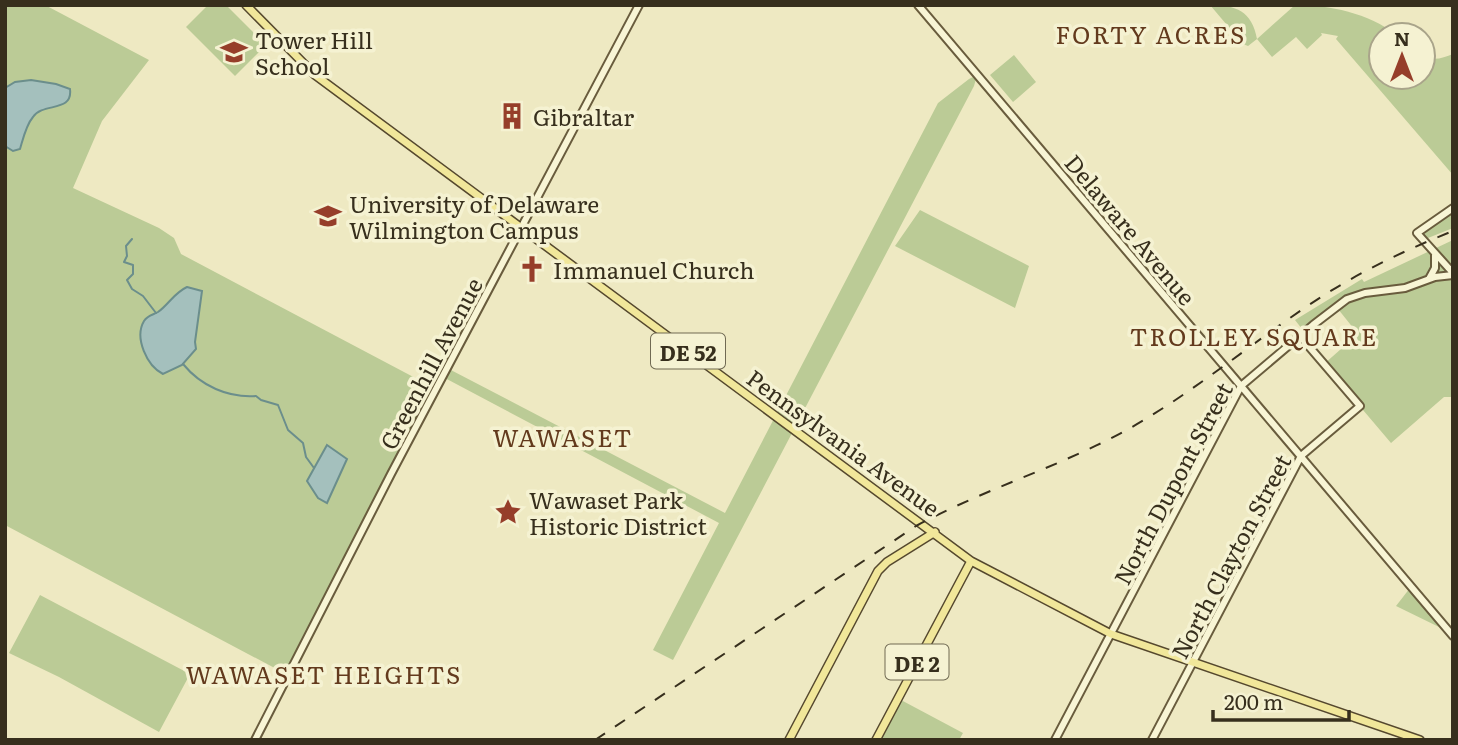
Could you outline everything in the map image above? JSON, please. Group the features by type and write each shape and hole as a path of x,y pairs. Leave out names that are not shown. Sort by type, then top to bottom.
{"main road":[{"name":"Pennsylvania Avenue","path":"246,5 316,75 971,561 1111,634 1420,740"},
{"path":"789,740 878,571 890,559 935,532"},
{"name":"DE 2","path":"876,740 971,561"}],"street":[{"name":"Greenhill Avenue","path":"255,740 379,498 639,5"},
{"name":"Delaware Avenue","path":"918,5 1453,636"},
{"path":"1453,208 1417,233 1453,274"},
{"path":"1429,279 1434,272 1436,255"},
{"name":"North Dupont Street","path":"1055,740 1241,386 1347,299 1365,293 1405,288 1453,274"},
{"name":"North Clayton Street","path":"1152,740 1301,456 1360,406 1300,336"}],"green space":[{"path":"5,5 45,5 149,60 102,121 73,188 159,228 174,238 181,254 438,390 284,673 5,525"},
{"path":"208,5 226,5 266,45 235,76 186,27"},
{"path":"1210,5 1235,8 1247,16 1257,39 1248,46 1243,44"},
{"path":"1295,5 1335,9 1374,21 1367,21 1367,75 1336,39 1338,36 1321,33 1307,49 1296,37 1272,57 1257,39"},
{"path":"1453,54 1453,175 1381,91 1437,91 1437,59"},
{"path":"1014,55 1036,82 1013,102 990,75"},
{"path":"977,75 974,86 673,660 653,650 719,523 443,377 447,368 725,513 938,103"},
{"path":"1453,208 1453,228 1423,240 1417,233"},
{"path":"920,210 1029,266 1015,308 895,246"},
{"path":"1453,240 1453,397 1444,397 1391,443 1324,364 1358,334 1334,304 1302,329 1295,320 1362,279 1364,282"},
{"path":"1410,588 1439,627 1396,606"},
{"path":"40,595 190,674 159,732 9,653"},
{"path":"901,700 963,733 959,740 880,740"}],"water":[{"path":"31,80 70,89 70,96 62,104 38,112 28,124 20,149 13,151 5,146 5,88 15,82"},
{"path":"187,287 202,291 196,349 182,365 163,374 147,358 141,343 141,328 147,317 158,312"},
{"path":"327,445 347,459 327,503 318,498 307,481"}],"waterway":[{"path":"132,239 126,246 127,256 124,262 133,265 133,274 127,280 132,289 143,296 156,313"},
{"path":"183,364 198,379 225,393 256,396 278,405 288,430 303,443 306,457 314,468"}],"railway":[{"path":"595,740 916,526 1079,454 1132,427 1183,395 1329,292 1390,259 1453,231"}],"place":[{"name":"Tower Hill School","path":"234,52"},
{"name":"Gibraltar","path":"512,116"},
{"name":"University of Delaware Wilmington Campus","path":"328,216"},
{"name":"Immanuel Church","path":"532,269"},
{"name":"Wawaset Park Historic District","path":"508,512"}],"district":[{"name":"FORTY ACRES","path":"1151,33"},
{"name":"TROLLEY SQUARE","path":"1254,335"},
{"name":"WAWASET","path":"563,436"},
{"name":"WAWASET HEIGHTS","path":"324,673"}]}
